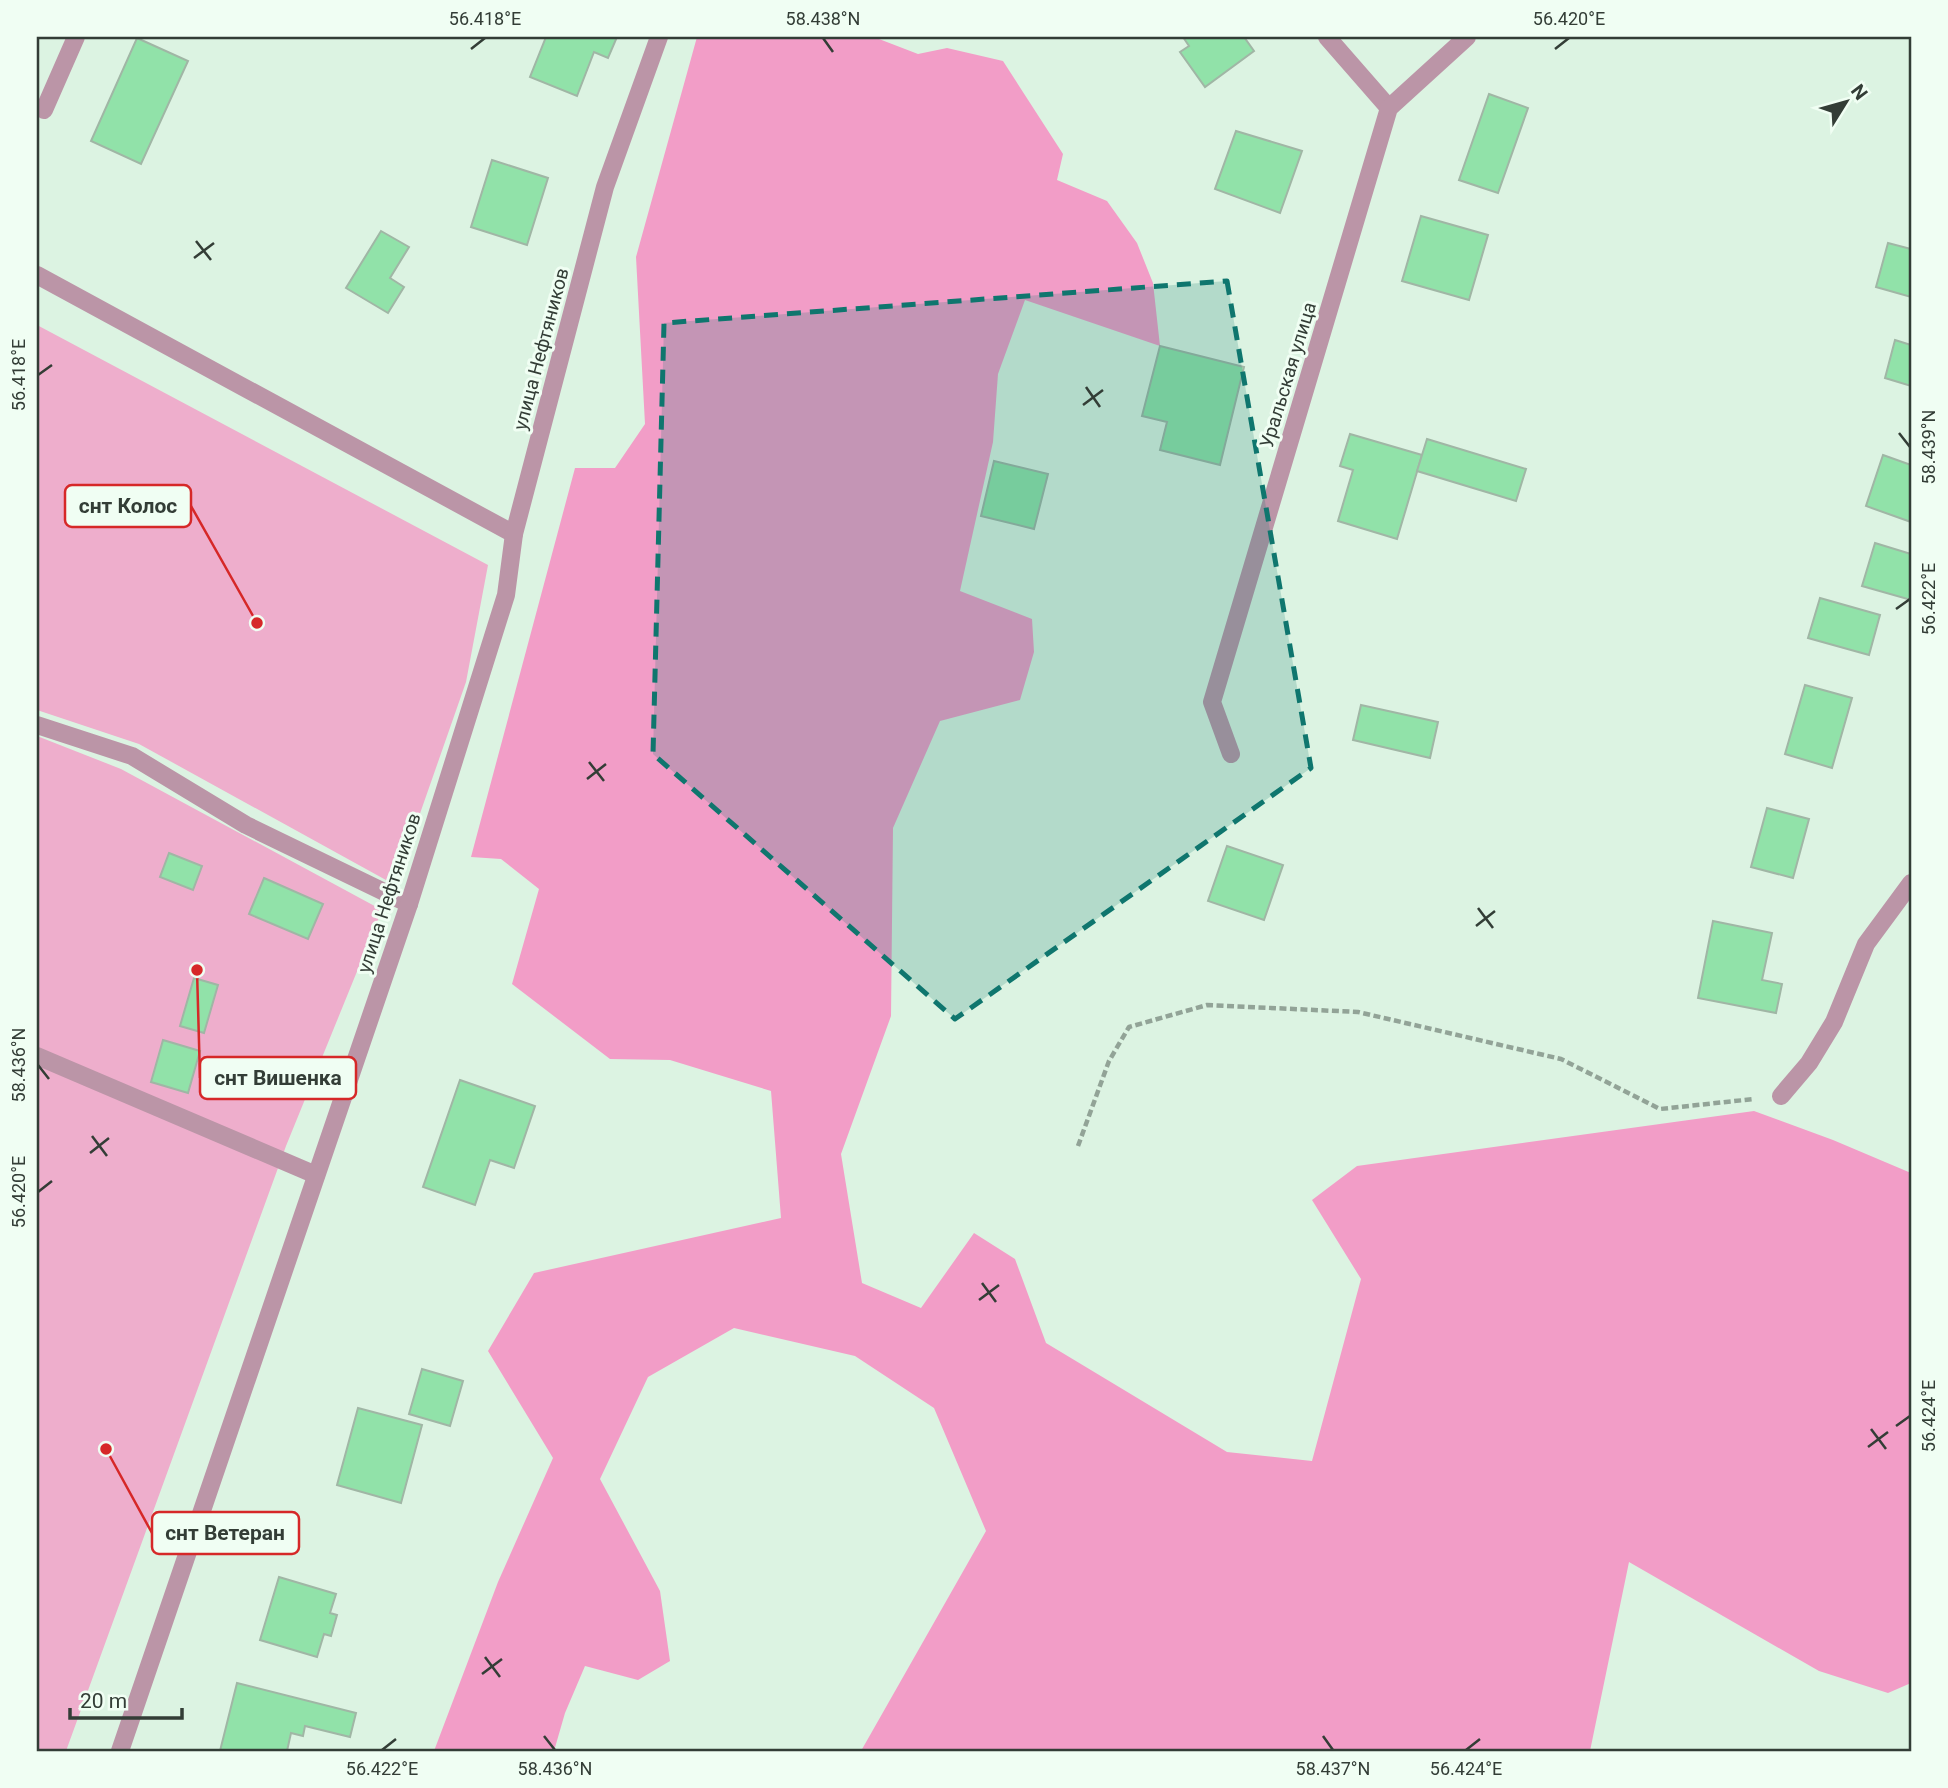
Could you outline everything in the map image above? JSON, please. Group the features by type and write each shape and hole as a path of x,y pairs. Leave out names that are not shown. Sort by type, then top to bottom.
{"street":[{"path":"44,110 76,37"},
{"name":"улица Нефтяников","path":"120,1751 409,904 506,595 514,534 605,187 659,37"},
{"path":"1327,37 1389,108 1467,37"},
{"name":"Уральская улица","path":"1231,754 1212,702 1389,108"},
{"path":"37,275 514,534"},
{"path":"37,725 132,756 246,825 409,904"},
{"path":"1781,1096 1809,1063 1833,1022 1866,944 1911,883"},
{"path":"37,1056 316,1175"}],"path":[{"path":"1078,1146 1109,1061 1129,1027 1207,1006 1358,1012 1548,1055 1660,1109 1781,1096"}],"highlighted area":[{"path":"1227,281 1311,768 955,1019 653,754 664,323"}],"shaded area":[{"path":"697,37 879,37 918,54 947,48 1003,61 1063,154 1057,180 1107,201 1137,243 1153,283 1160,346 1025,300 998,374 993,442 960,591 1032,619 1034,652 1020,700 940,721 893,828 891,1016 841,1154 862,1283 921,1308 974,1233 1015,1259 1046,1343 1227,1452 1312,1461 1361,1279 1312,1200 1357,1166 1754,1111 1833,1140 1911,1173 1911,1683 1888,1693 1819,1671 1629,1562 1590,1751 861,1751 986,1531 934,1408 855,1356 734,1328 648,1377 600,1479 660,1591 670,1661 638,1680 585,1666 565,1713 554,1751 434,1751 498,1582 553,1458 488,1351 534,1273 781,1218 771,1091 670,1060 610,1059 512,984 539,889 501,859 471,857 575,468 615,468 645,424 636,257"},
{"path":"37,325 488,565 466,682 395,885 139,744 37,710"},
{"path":"37,736 121,769 382,910 286,1146 66,1751 37,1751"}],"building":[{"path":"546,37 617,37 608,58 594,52 577,96 530,77"},
{"path":"1183,37 1244,37 1254,51 1205,87 1180,52 1189,46"},
{"path":"137,38 188,61 141,164 91,141"},
{"path":"1489,94 1528,108 1498,193 1459,180"},
{"path":"1236,131 1302,151 1280,213 1215,189"},
{"path":"492,160 548,178 527,245 471,227"},
{"path":"1421,216 1488,235 1469,300 1402,281"},
{"path":"381,231 409,247 390,278 404,287 388,313 346,288"},
{"path":"1888,243 1911,249 1911,297 1876,287"},
{"path":"1895,340 1911,345 1911,386 1885,378"},
{"path":"1160,346 1244,367 1220,465 1160,450 1167,422 1142,416"},
{"path":"1350,434 1422,455 1397,539 1338,521 1353,470 1340,466"},
{"path":"1427,439 1526,469 1516,501 1417,471"},
{"path":"1883,455 1911,465 1911,522 1866,506"},
{"path":"994,461 1048,474 1034,529 981,516"},
{"path":"1875,543 1911,554 1911,600 1862,586"},
{"path":"1820,598 1880,615 1869,655 1808,638"},
{"path":"1805,685 1852,698 1832,768 1785,754"},
{"path":"1361,705 1438,722 1430,758 1353,740"},
{"path":"1767,808 1809,819 1793,878 1751,867"},
{"path":"1227,846 1283,865 1264,920 1208,901"},
{"path":"169,853 202,866 193,890 160,877"},
{"path":"264,878 323,904 308,939 249,914"},
{"path":"1713,921 1772,933 1762,980 1782,984 1776,1013 1698,998"},
{"path":"194,978 218,985 204,1033 180,1026"},
{"path":"163,1040 200,1051 188,1093 151,1082"},
{"path":"460,1080 535,1106 514,1168 490,1160 475,1205 423,1187"},
{"path":"422,1369 463,1381 450,1426 409,1414"},
{"path":"358,1408 422,1425 401,1503 337,1485"},
{"path":"279,1577 336,1594 330,1613 337,1615 331,1636 324,1634 317,1657 260,1640"},
{"path":"237,1683 356,1713 350,1737 305,1726 303,1736 291,1733 287,1751 220,1751"}],"place":[{"name":"снт Колос","path":"257,623"},
{"name":"снт Вишенка","path":"197,970"},
{"name":"снт Ветеран","path":"106,1449"}]}
